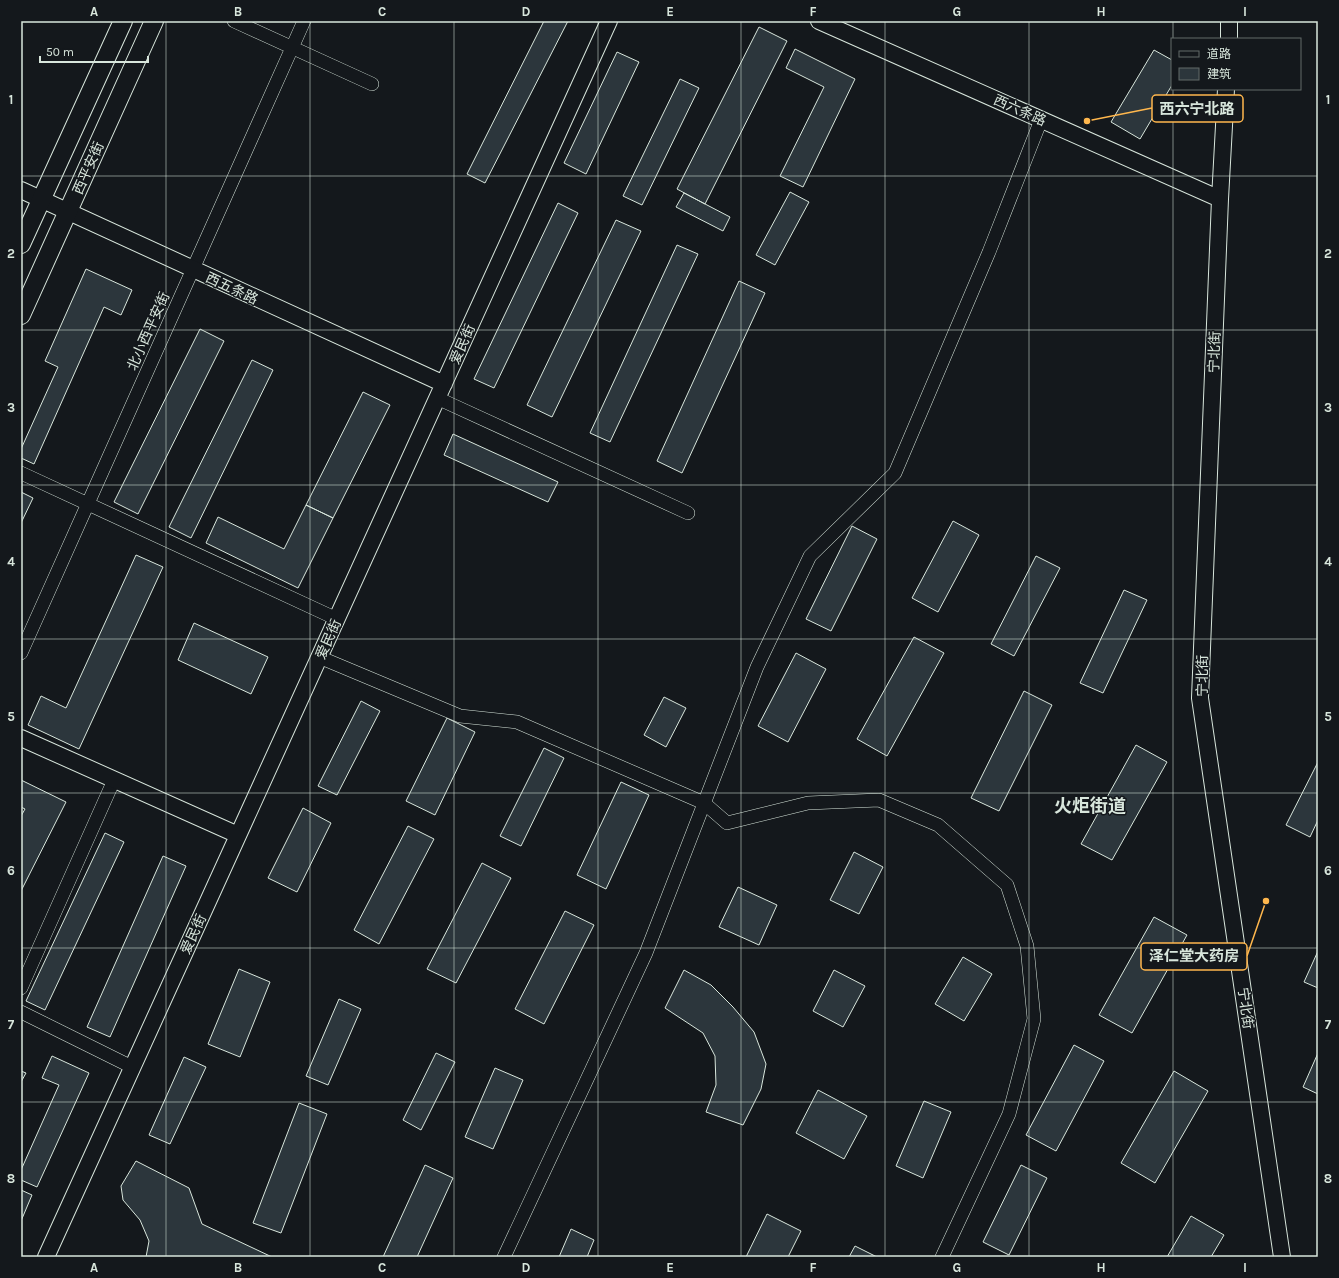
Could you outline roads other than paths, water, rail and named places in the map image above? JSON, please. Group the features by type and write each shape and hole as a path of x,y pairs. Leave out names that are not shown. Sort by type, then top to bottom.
{"main road":[{"name":"西平安街","path":"21,244 123,21"},
{"name":"西平安街","path":"21,315 154,21"}],"street":[{"path":"234,21 372,84"},
{"name":"北小西平安街","path":"21,653 304,21"},
{"name":"爱民街","path":"46,1257 609,21"},
{"name":"西六条路","path":"819,21 1220,199"},
{"path":"1228,38 1230,21"},
{"name":"宁北街","path":"1226,90 1220,199 1200,698 1282,1257"},
{"path":"504,1257 646,953 757,667 810,556 895,473 989,252 1041,120"},
{"name":"西五条路","path":"21,190 193,270 441,391"},
{"path":"441,391 688,513"},
{"path":"21,473 337,618"},
{"path":"319,657 460,716 517,722 704,803 727,823 808,803 879,800 938,825 1007,886 1027,946 1034,1019 1008,1114 942,1257"},
{"path":"21,738 238,835"},
{"path":"21,988 114,780"},
{"path":"21,1012 132,1067"}],"place":[{"name":"西六宁北路","path":"1087,121"},
{"name":"泽仁堂大药房","path":"1266,901"}],"district":[{"name":"火炬街道","path":"1090,806"}]}
